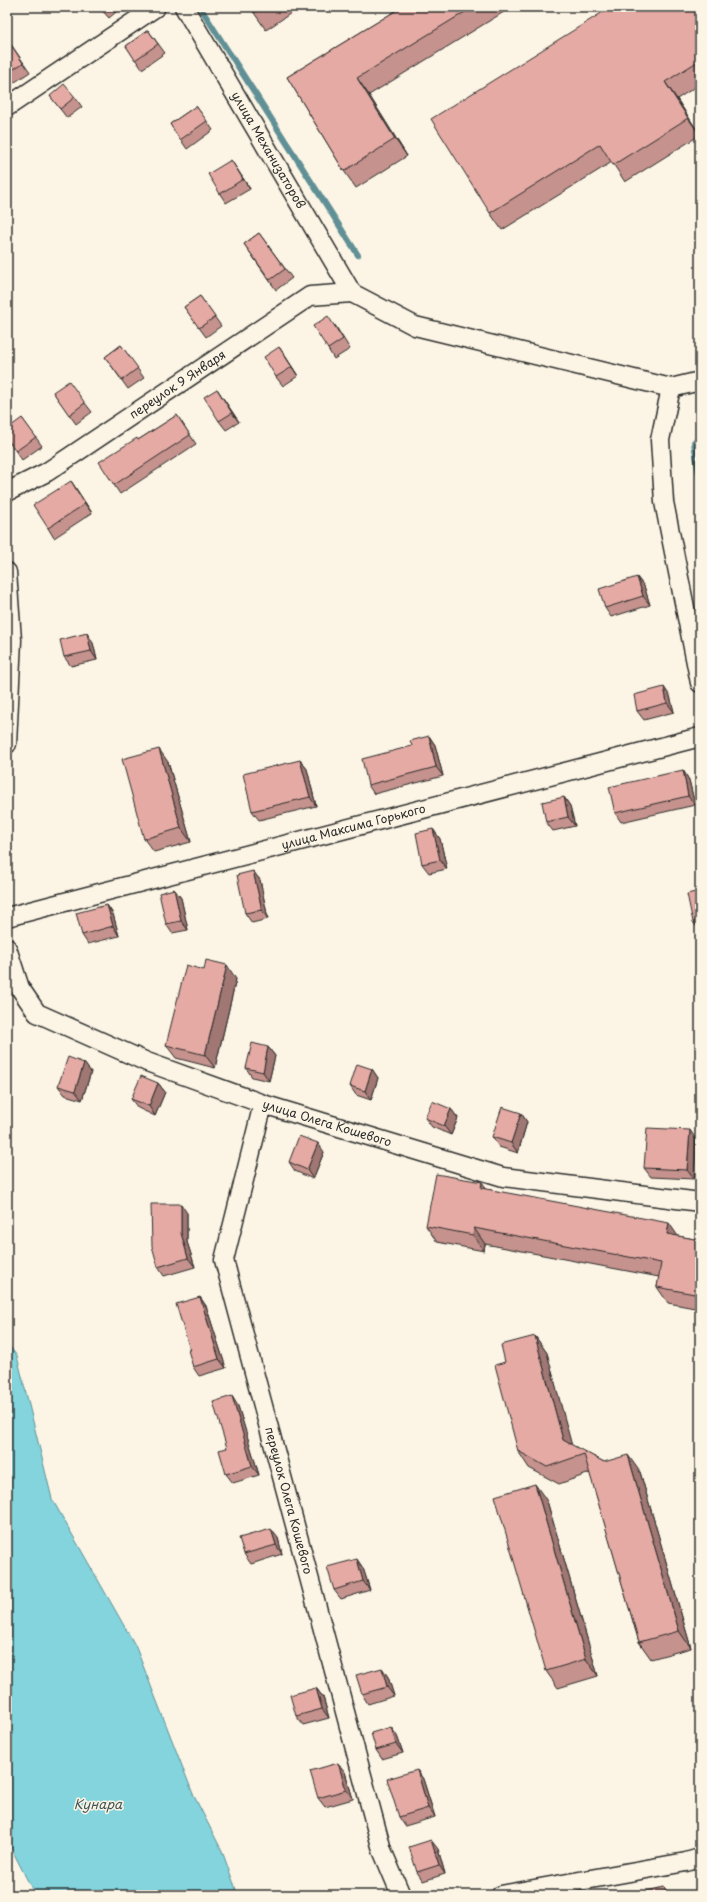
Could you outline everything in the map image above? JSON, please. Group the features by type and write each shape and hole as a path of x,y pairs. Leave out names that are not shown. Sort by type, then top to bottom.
{"street":[{"path":"7,107 156,7"},
{"name":"улица Механизаторов","path":"184,7 352,293"},
{"path":"352,293 415,326 671,388 700,381"},
{"name":"переулок 9 Января","path":"7,492 47,472 310,296 352,293"},
{"path":"671,388 660,440 664,502 700,683"},
{"path":"7,572 12,640 7,744"},
{"name":"улица Максима Горького","path":"7,917 700,737"},
{"name":"улица Олега Кошевого","path":"7,948 20,988 37,1013 147,1062 263,1104 503,1177 700,1202"},
{"name":"переулок Олега Кошевого","path":"263,1104 224,1260 382,1850 401,1895"},
{"path":"501,1895 700,1858"}],"water":[{"name":"Кунара","path":"7,1343 17,1356 52,1499 135,1645 193,1794 222,1851 238,1895 35,1895 7,1840"}],"building":[{"path":"250,7 263,7 254,13"},
{"path":"402,7 473,7 357,78 395,139 344,171 287,77"},
{"path":"611,7 700,7 700,60 665,82 688,118 613,165 600,144 490,213 431,119"},
{"path":"148,30 158,44 135,60 126,46"},
{"path":"7,40 23,63 7,73"},
{"path":"64,84 75,97 60,109 50,96"},
{"path":"196,106 207,121 180,140 170,124"},
{"path":"231,160 243,179 220,194 208,174"},
{"path":"259,233 285,269 270,280 244,244"},
{"path":"200,296 215,317 199,328 184,307"},
{"path":"328,316 343,339 328,349 313,326"},
{"path":"121,345 138,368 122,380 105,357"},
{"path":"279,347 292,367 276,377 264,357"},
{"path":"69,381 85,403 69,415 53,392"},
{"path":"217,389 232,413 219,421 204,397"},
{"path":"177,415 190,435 114,485 99,462 137,438 138,440"},
{"path":"22,418 36,437 16,451 7,439 7,429"},
{"path":"71,481 85,504 48,528 33,505"},
{"path":"637,577 643,596 605,608 599,589"},
{"path":"87,633 91,651 64,657 60,640"},
{"path":"664,687 667,703 637,711 634,695"},
{"path":"429,736 436,767 368,785 362,759 412,746 410,741"},
{"path":"159,749 181,828 144,839 122,759"},
{"path":"300,760 310,797 252,811 243,774"},
{"path":"683,770 688,796 615,813 609,787"},
{"path":"564,797 568,817 546,822 542,802"},
{"path":"433,829 440,860 422,864 416,833"},
{"path":"253,871 262,910 245,913 237,875"},
{"path":"174,889 181,921 166,924 159,893"},
{"path":"700,891 700,921 693,922 687,894"},
{"path":"107,905 113,926 82,935 76,913"},
{"path":"206,960 227,965 205,1055 166,1045 186,965 204,970"},
{"path":"252,1043 268,1047 263,1072 246,1068"},
{"path":"68,1057 84,1063 75,1091 58,1086"},
{"path":"357,1064 372,1069 365,1091 350,1086"},
{"path":"141,1076 158,1083 149,1106 131,1099"},
{"path":"432,1101 451,1109 444,1126 425,1118"},
{"path":"502,1107 521,1113 511,1143 492,1137"},
{"path":"647,1128 690,1130 687,1170 644,1168"},
{"path":"299,1136 318,1143 307,1170 289,1162"},
{"path":"436,1174 482,1182 481,1188 669,1223 667,1234 700,1240 700,1295 657,1287 661,1263 474,1228 473,1235 426,1226"},
{"path":"151,1204 181,1204 181,1233 188,1258 158,1267 152,1246"},
{"path":"200,1297 219,1359 193,1367 188,1350 190,1350 176,1304"},
{"path":"535,1336 563,1440 604,1462 628,1455 679,1631 639,1642 584,1454 547,1467 518,1451 495,1365 505,1362 501,1345"},
{"path":"232,1396 252,1466 226,1474 219,1450 227,1448 213,1402"},
{"path":"535,1484 586,1659 546,1671 495,1496"},
{"path":"271,1529 276,1545 244,1554 239,1538"},
{"path":"357,1559 363,1581 334,1590 327,1567"},
{"path":"382,1668 387,1687 362,1694 356,1675"},
{"path":"316,1688 322,1709 296,1716 290,1695"},
{"path":"391,1727 396,1744 376,1750 371,1733"},
{"path":"338,1763 346,1790 318,1798 310,1771"},
{"path":"417,1770 428,1808 399,1817 387,1779"},
{"path":"431,1840 439,1865 417,1872 409,1847"},
{"path":"664,1887 667,1895 647,1895 646,1891"}],"waterway":[{"path":"200,7 358,255"},
{"path":"700,438 694,442 700,482"}]}
